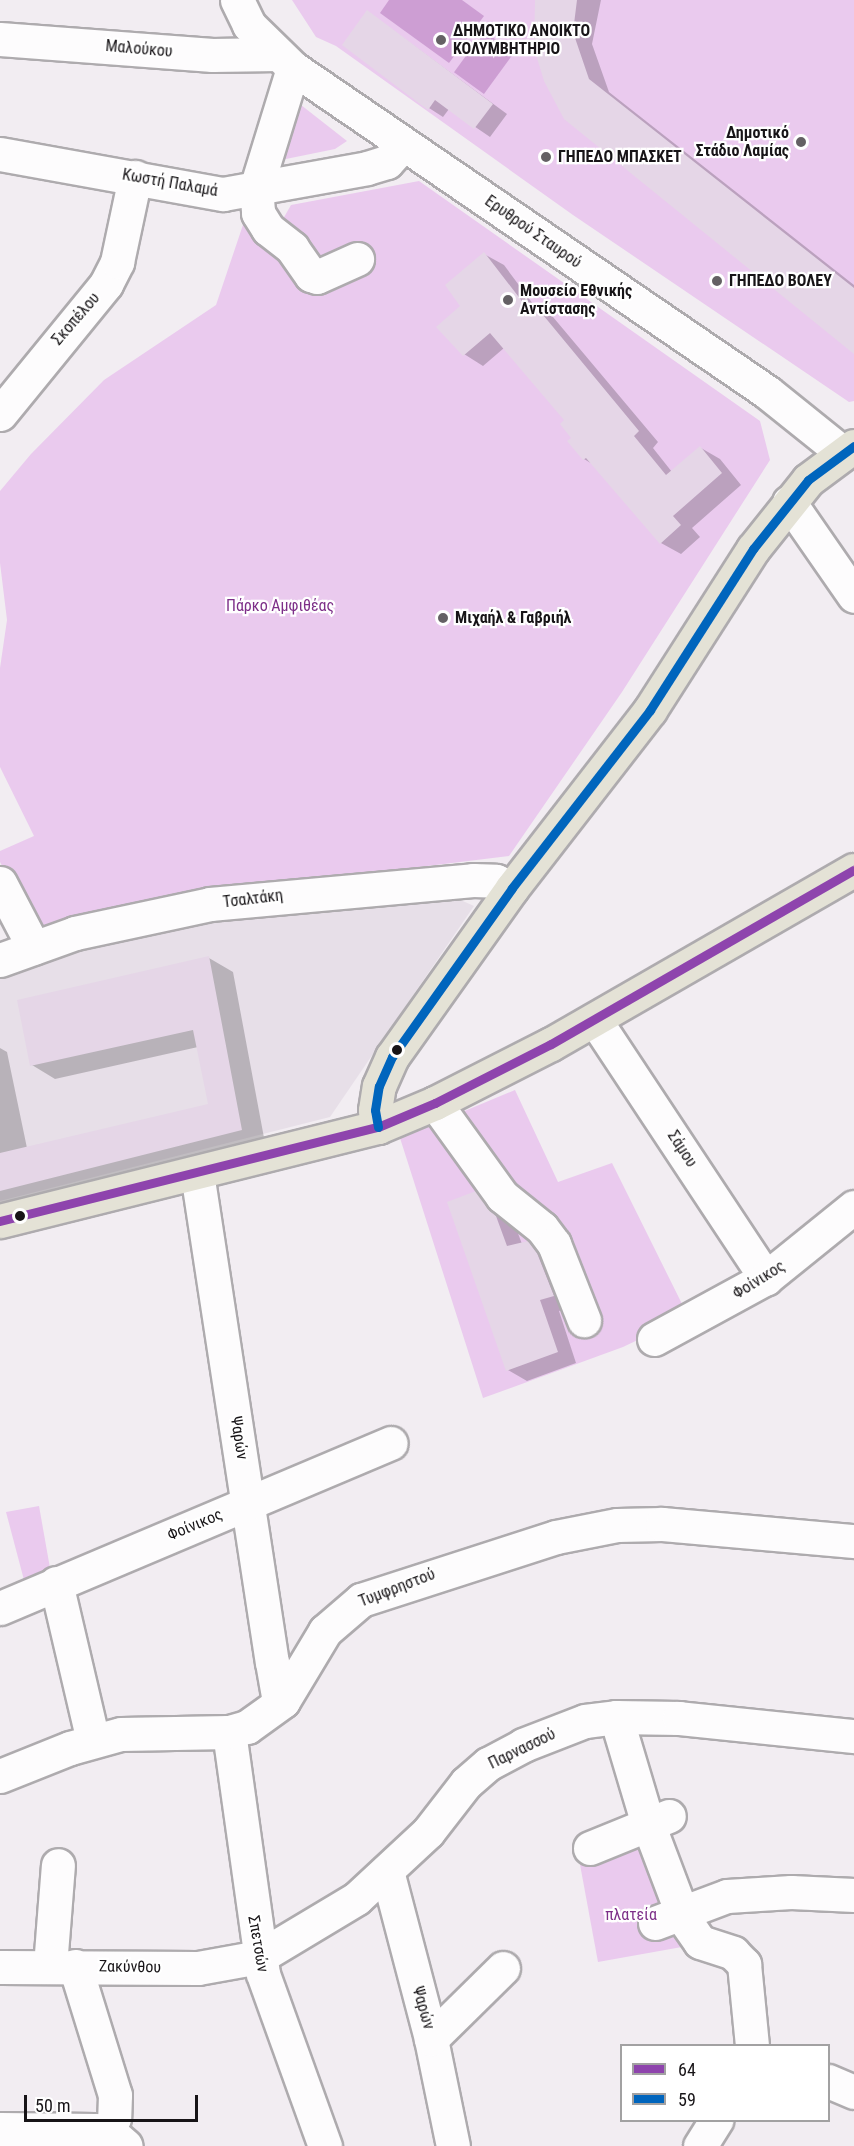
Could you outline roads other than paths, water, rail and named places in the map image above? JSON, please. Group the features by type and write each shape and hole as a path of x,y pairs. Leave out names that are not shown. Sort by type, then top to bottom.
{"main road":[{"path":"378,1127 376,1101 392,1058 513,888 650,710 747,558 789,502 848,449"},
{"path":"0,1221 378,1127 435,1103 595,1020 854,870"}],"street":[{"name":"Ερυθρού Σταυρού","path":"237,0 249,25 286,61 403,144 848,449"},
{"name":"Μαλούκου","path":"0,39 286,61"},
{"path":"286,61 256,188 261,220 292,248 311,275 317,278 357,259"},
{"name":"Κωστή Παλαμά","path":"0,154 214,193 368,168 387,162 403,144"},
{"name":"Σκοπέλου","path":"0,414 106,284 117,262 135,177"},
{"path":"789,502 854,596"},
{"name":"Τσαλτάκη","path":"0,960 86,930 210,904 473,880 496,881 513,888"},
{"path":"0,883 34,948"},
{"name":"Σάμου","path":"595,1020 766,1278"},
{"path":"435,1103 502,1196 542,1228 554,1244 584,1320"},
{"name":"Ψαρών","path":"197,1173 250,1502 272,1662 278,1696 288,1695"},
{"name":"Φοίνικος","path":"654,1339 766,1278 854,1207"},
{"name":"Φοίνικος","path":"0,1606 391,1443"},
{"name":"Τυμφρηστού","path":"0,1776 93,1741 121,1734 229,1732 265,1717 288,1695 325,1631 361,1600 430,1575 582,1530 640,1524 697,1525 854,1541"},
{"path":"56,1583 93,1741"},
{"path":"616,1717 659,1820 668,1919 696,1940 733,1953 744,1964 752,2044"},
{"name":"Παρνασσού","path":"259,1957 335,1914 387,1871 428,1832 466,1783 488,1764 556,1731 616,1717 679,1718 854,1736"},
{"name":"Σπετσών","path":"229,1732 259,1957 272,2008 325,2146"},
{"path":"590,1848 659,1820"},
{"path":"0,2129 95,2130 112,2134 120,2132 114,2095 62,1966 58,1865"},
{"name":"Ψαρών","path":"387,1871 432,2039 453,2146"},
{"path":"668,1919 727,1896 791,1892 854,1895"},
{"name":"Ζακύνθου","path":"0,1967 198,1968 259,1957"},
{"path":"432,2039 503,1968"},
{"path":"830,2082 854,2092"},
{"path":"700,2146 715,2122"}],"place":[{"name":"ΔΗΜΟΤΙΚΟ ΑΝΟΙΚΤΟ ΚΟΛΥΜΒΗΤΗΡΙΟ","path":"441,40"},
{"name":"Δημοτικό Στάδιο Λαμίας","path":"801,142"},
{"name":"ΓΗΠΕΔΟ ΜΠΑΣΚΕΤ","path":"546,157"},
{"name":"ΓΗΠΕΔΟ ΒΟΛΕΥ","path":"717,281"},
{"name":"Μουσείο Εθνικής Αντίστασης","path":"508,300"},
{"name":"Μιχαήλ & Γαβριήλ","path":"443,618"}],"park label":[{"name":"Πάρκο Αμφιθέας","path":"280,606"},
{"name":"πλατεία","path":"631,1915"}]}
